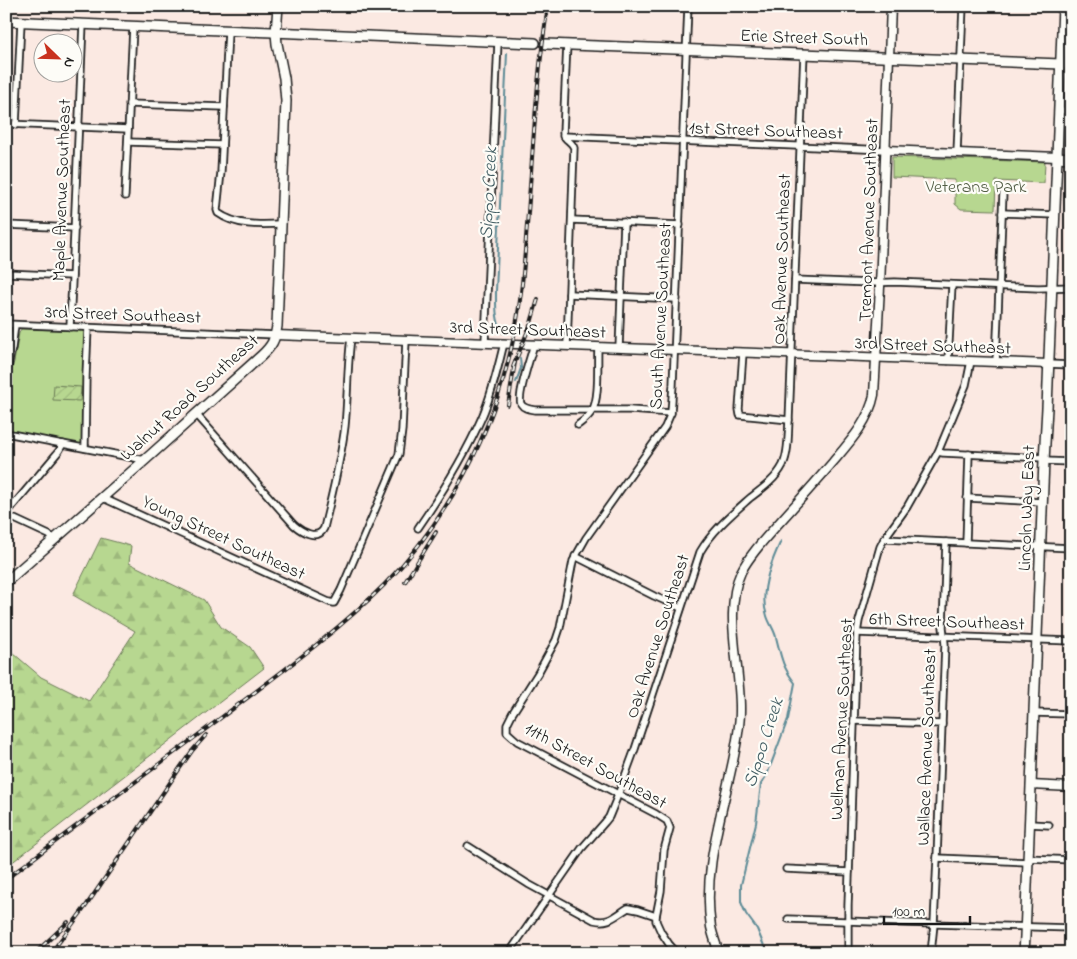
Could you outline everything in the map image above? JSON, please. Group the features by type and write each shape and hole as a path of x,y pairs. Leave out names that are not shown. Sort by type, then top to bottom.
{"main road":[{"name":"Walnut Road Southeast","path":"6,582 267,350 274,340 276,335 286,93 277,44 278,6"},
{"name":"Lincoln Way East","path":"1027,951 1026,927 1036,639 1051,288 1059,110 1066,64 1063,6"},
{"path":"6,21 536,43"},
{"name":"Erie Street South","path":"546,44 1066,64"},
{"path":"1057,157 1071,158"}],"street":[{"name":"South Avenue Southeast","path":"507,732 507,724 512,714 556,640 575,556 665,427 671,413 674,385 688,6"},
{"name":"Tremont Avenue Southeast","path":"719,953 711,926 709,896 718,826 740,723 733,614 737,585 742,572 755,551 856,434 865,420 873,400 876,381 891,6"},
{"path":"957,153 963,6"},
{"path":"16,125 21,22"},
{"name":"Maple Avenue Southeast","path":"70,327 83,24"},
{"path":"125,196 133,27"},
{"path":"228,31 217,210 219,214 233,220 250,224 281,224"},
{"path":"485,342 498,42"},
{"path":"567,44 564,136 571,142 574,148 567,346"},
{"name":"Oak Avenue Southeast","path":"508,953 582,848 605,822 618,795 635,749 697,560 706,543 720,526 772,480 783,466 787,452 789,420 804,54"},
{"path":"129,104 224,107"},
{"path":"1059,110 1071,111"},
{"path":"6,124 128,129"},
{"name":"1st Street Southeast","path":"564,136 1057,157"},
{"path":"128,142 222,145"},
{"path":"996,362 1003,193"},
{"path":"1002,213 1055,215"},
{"path":"572,220 680,225"},
{"path":"619,348 624,222"},
{"path":"6,226 74,228"},
{"path":"6,274 72,276"},
{"path":"795,280 999,287 1071,287"},
{"path":"948,361 952,285"},
{"path":"569,294 677,299"},
{"name":"3rd Street Southeast","path":"6,324 1048,364"},
{"path":"6,374 12,348 14,325"},
{"path":"85,448 88,328"},
{"path":"196,414 294,525 301,530 317,535 324,528 344,439 348,359 351,338"},
{"name":"Young Street Southeast","path":"102,498 334,603 399,454 402,437 406,340"},
{"path":"418,528 446,485 482,417 490,397 504,343"},
{"path":"534,344 521,388 520,401 524,407 535,410 630,410 671,413"},
{"path":"578,425 589,416 596,400 598,347"},
{"path":"743,353 738,409 740,415 789,420"},
{"name":"Wellman Avenue Southeast","path":"848,953 847,921 857,633 861,613 880,547 907,507 938,452 966,385 971,361"},
{"path":"1048,364 1071,365"},
{"path":"6,433 145,460"},
{"path":"55,540 6,515 63,444"},
{"path":"938,452 1071,462"},
{"path":"966,543 969,454"},
{"path":"967,498 1042,502"},
{"path":"884,539 1071,548"},
{"name":"Wallace Avenue Southeast","path":"931,953 934,924 942,724 946,542"},
{"path":"575,556 681,608"},
{"name":"6th Street Southeast","path":"857,633 1071,641"},
{"path":"1034,713 1071,714"},
{"path":"854,721 942,724"},
{"name":"11th Street Southeast","path":"507,732 517,741 656,814 670,824 670,832 664,850 661,891 656,916"},
{"path":"1031,785 1071,787"},
{"path":"1030,824 1049,825"},
{"path":"468,846 516,877 590,918 599,921 608,920 628,908 656,916 661,932 676,953"},
{"path":"937,858 1071,860"},
{"path":"786,869 849,872"},
{"path":"788,919 1071,928"}],"green space":[{"name":"Veterans Park","path":"892,157 1045,162 1044,183 996,181 995,210 961,209 955,204 955,180 892,177"},
{"path":"21,329 86,331 83,446 6,429 6,386 14,362"},
{"path":"54,385 81,387 80,401 53,400"},
{"path":"101,538 131,546 129,563 204,600 221,627 250,647 264,668 6,867 6,647 41,677 89,701 135,631 73,595"}],"waterway":[{"name":"Sippo Creek","path":"503,333 497,318 496,291 507,53"},
{"name":"Sippo Creek","path":"516,382 521,368 520,358"},
{"name":"Sippo Creek","path":"767,953 757,929 746,914 741,902 741,885 756,823 761,784 767,775 788,719 795,683 782,661 775,634 768,619 764,598 767,578 781,541"}],"railway":[{"path":"6,879 285,670 346,620 384,585 407,559 447,504 480,443 493,411 512,345 520,301 538,88 548,6"},
{"path":"513,367 531,323 538,299"},
{"path":"508,405 515,362"},
{"path":"405,582 436,532"},
{"path":"51,953 86,906 192,751 206,735"},
{"path":"35,953 68,922"}]}
